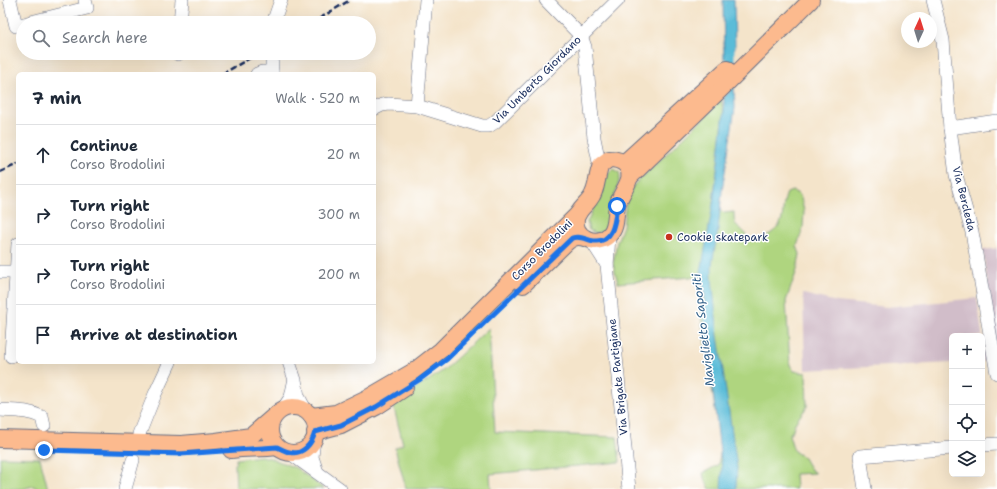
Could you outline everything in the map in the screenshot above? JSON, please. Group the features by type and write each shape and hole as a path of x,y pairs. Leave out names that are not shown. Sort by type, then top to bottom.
{"main road":[{"path":"726,79 739,57 796,0"},
{"path":"608,236 614,225 619,199 616,166 726,79 811,0"},
{"name":"Corso Brodolini","path":"279,412 295,407 308,414 336,413 371,396 414,371 441,350 578,214 616,166"},
{"name":"Corso Brodolini","path":"578,214 576,218 576,228 581,235 588,239"},
{"name":"Corso Brodolini","path":"0,448 181,454 283,450 297,452 304,450 310,445 314,436 341,425 376,407 419,380 447,359 566,242 577,236 594,241 608,236"},
{"path":"0,439 181,444 216,441 251,436 279,412"},
{"path":"279,412 270,426 270,437 283,450"},
{"path":"308,414 315,424 314,436"}],"street":[{"path":"10,0 16,26"},
{"path":"55,16 87,8 85,0"},
{"path":"181,16 182,0"},
{"path":"275,16 281,0"},
{"path":"417,106 426,0"},
{"path":"546,0 581,36 585,47 594,138 616,166"},
{"name":"Via Umberto Giordano","path":"376,108 389,104 417,106 482,126 489,126 495,122 618,0"},
{"name":"Via Bercleda","path":"934,0 943,40 950,128 956,175 972,232 997,373"},
{"path":"272,60 272,72"},
{"path":"950,128 997,121"},
{"name":"Via Brigate Partigiane","path":"608,236 607,265 630,489"},
{"name":"Via Brigate Partigiane","path":"588,239 607,265"},
{"path":"0,272 16,272"},
{"path":"11,356 16,286"},
{"path":"139,434 169,364"},
{"path":"290,364 298,396 308,414"},
{"path":"279,412 292,396 295,380"},
{"path":"0,410 26,411 33,413 42,418 44,426"},
{"path":"314,436 312,457 317,472"},
{"path":"985,445 997,444"},
{"path":"865,489 860,456 949,448"},
{"path":"283,450 340,489"},
{"path":"125,489 133,460"}],"shaded area":[{"path":"997,248 997,354 983,250"},
{"path":"803,294 837,302 887,307 977,298 982,333 949,333 949,363 805,370"}],"green space":[{"path":"721,99 724,113 713,204 724,213 734,212 734,220 736,224 750,240 764,238 779,226 787,193 792,191 797,193 801,198 804,211 803,228 797,246 800,254 797,270 786,301 790,365 794,371 806,373 807,407 797,420 789,435 794,451 804,458 811,470 815,473 795,474 796,489 710,489 703,473 718,465 721,448 700,311 704,291 696,278 691,277 618,283 613,264 617,242 623,226 626,202 634,185 706,116"},
{"path":"614,169 619,172 620,177 607,225 604,231 596,233 589,230 587,222 609,172"},
{"path":"489,328 495,432 617,437 620,462 490,474 491,489 406,489 395,448 403,444 393,404 444,370"},
{"path":"261,456 296,468 324,489 236,489 236,459"},
{"path":"0,457 40,458 48,489 39,489 33,486 23,489 0,489"}],"water":[{"path":"723,0 734,0 735,48 724,59"},
{"path":"734,87 735,108 712,264 712,279 718,336 737,467 736,489 721,489 722,469 704,314 705,296 701,272 713,204 724,113 724,97"}],"waterway":[{"name":"Naviglietto Saporiti","path":"730,41 730,73"}],"railway":[{"path":"324,16 350,0"},
{"path":"226,72 247,60"},
{"path":"0,172 16,165"}],"place":[{"name":"Cookie skatepark","path":"669,237"}],"route":[{"path":"44,450 181,454 277,447 290,453 304,450 314,439 315,432 341,425 376,407 419,380 447,359 566,242 577,236 594,241 608,236 612,232 617,206"}]}
